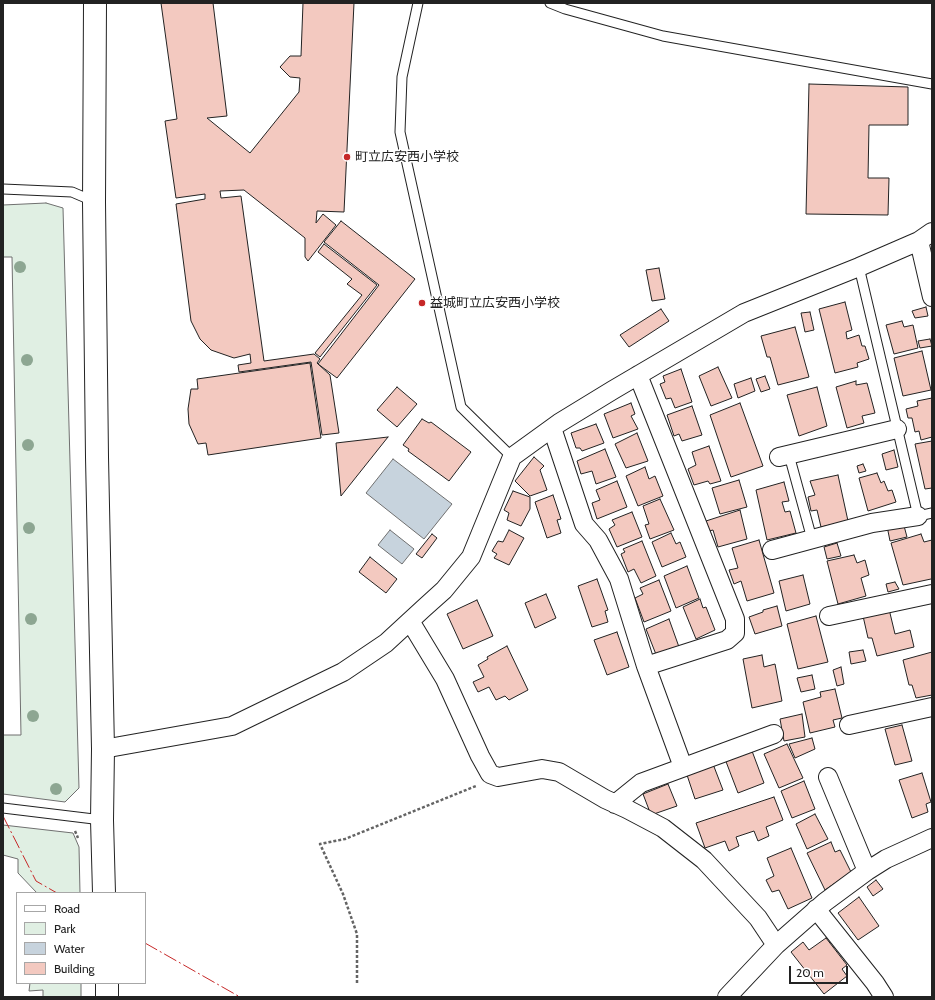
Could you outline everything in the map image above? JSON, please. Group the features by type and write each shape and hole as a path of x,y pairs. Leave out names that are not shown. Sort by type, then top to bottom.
{"street":[{"path":"95,3 94,202 104,892"},
{"path":"103,749 232,726 343,672 386,642 410,621 444,590 471,557 512,456 552,428 638,375 744,313 859,267 925,237 932,297"},
{"path":"638,375 735,619 735,633 727,640 646,666"},
{"path":"552,428 584,524 598,540 619,579 646,666 683,767"},
{"path":"784,456 897,429"},
{"path":"772,550 872,523 925,515"},
{"path":"829,616 932,594"},
{"path":"410,621 445,679 480,756 490,774 498,777 542,769 559,772 605,800 663,828 704,860 758,918 776,945"},
{"path":"849,725 932,707"},
{"path":"616,804 641,783 774,734"},
{"path":"828,777 867,871"},
{"path":"727,997 776,945 816,909 867,871 886,859 932,838"},
{"path":"816,909 875,983 884,997"},
{"path":"107,984 107,997"}],"lane":[{"path":"418,3 402,77 400,132 461,407 512,456"},
{"path":"550,3 663,36 932,84"},
{"path":"3,189 72,192 94,202"},
{"path":"859,267 897,429 925,515"},
{"path":"784,456 812,539"},
{"path":"3,808 102,820"}],"path":[{"path":"357,983 357,934 343,894 320,844 345,839 498,777"}],"green space":[{"path":"46,203 63,208 79,788 65,802 3,794 3,735 21,735 12,257 3,257 3,205"},
{"path":"3,825 73,833 79,847 80,892 36,892 18,873 18,859 3,855"},
{"path":"30,984 81,984 81,997 43,997 43,990 29,991"}],"water":[{"path":"393,459 452,504 424,539 366,493"},
{"path":"390,530 414,549 402,564 378,545"}],"building":[{"path":"161,3 213,3 227,116 207,118 250,153 299,92 300,78 290,77 280,67 290,56 301,56 303,3 354,3 344,212 317,211 316,223 323,214 336,225 308,261 305,257 305,238 244,190 220,191 221,198 241,196 264,361 314,354 320,359 317,363 330,375 339,433 322,435 311,362 239,372 238,365 251,363 250,354 234,358 211,350 200,339 191,321 176,204 205,199 205,194 176,198 165,121 177,119"},
{"path":"809,84 908,87 908,125 869,125 868,178 889,178 888,215 806,214"},
{"path":"341,221 415,279 337,378 318,364 379,285 324,242"},
{"path":"324,244 377,285 320,357 315,353 362,295 347,284 352,279 318,252"},
{"path":"659,268 665,299 652,301 646,270"},
{"path":"845,302 852,330 846,332 847,339 859,335 862,346 865,346 869,359 857,363 858,367 835,373 819,309"},
{"path":"926,307 928,316 915,318 912,311"},
{"path":"661,309 669,321 629,347 620,335"},
{"path":"810,312 814,330 805,332 801,313"},
{"path":"902,321 904,327 913,325 918,348 894,354 886,325"},
{"path":"795,327 809,377 778,385 770,357 767,357 761,336"},
{"path":"930,339 932,346 920,348 918,341"},
{"path":"922,351 931,390 903,396 894,358"},
{"path":"310,363 321,438 208,455 206,443 198,444 189,424 188,409 191,389 198,389 197,379"},
{"path":"718,367 732,398 711,406 699,376"},
{"path":"681,369 692,402 675,408 671,398 666,399 660,384 665,382 663,376"},
{"path":"765,376 770,389 761,392 756,379"},
{"path":"751,378 755,391 738,398 734,384"},
{"path":"856,381 856,385 867,383 875,413 862,416 864,423 847,428 836,387"},
{"path":"397,387 417,404 397,427 377,410"},
{"path":"817,387 827,426 799,436 787,395"},
{"path":"932,398 932,437 921,440 919,431 915,432 912,418 908,418 906,409 918,406 917,401"},
{"path":"631,403 635,414 631,416 638,429 613,438 604,414"},
{"path":"740,403 763,466 731,477 710,415"},
{"path":"692,406 702,435 682,441 679,434 674,436 667,415"},
{"path":"422,419 429,423 431,422 471,452 449,481 408,451 409,449 403,445"},
{"path":"596,424 604,443 582,451 580,448 576,448 571,433"},
{"path":"637,433 648,461 626,468 615,444"},
{"path":"388,437 341,496 336,443"},
{"path":"932,441 932,488 925,489 915,444"},
{"path":"709,446 721,481 710,484 708,481 694,485 688,469 696,465 692,452"},
{"path":"605,449 616,477 596,484 592,471 581,474 577,461"},
{"path":"894,450 898,467 886,470 882,454"},
{"path":"534,457 544,466 540,470 547,490 530,496 515,481"},
{"path":"863,464 866,471 859,473 857,466"},
{"path":"645,467 649,479 655,476 663,496 638,506 626,476"},
{"path":"877,473 881,483 884,481 888,491 892,490 896,502 868,511 859,478"},
{"path":"838,475 848,521 821,527 817,510 811,511 808,497 815,495 810,481"},
{"path":"739,480 747,507 720,514 712,488"},
{"path":"617,481 627,507 597,519 592,503 600,500 596,490"},
{"path":"784,482 789,501 782,502 785,512 790,511 796,533 767,540 756,490"},
{"path":"513,491 530,497 530,509 521,526 507,520 509,513 504,510"},
{"path":"553,495 561,519 557,520 561,533 547,538 535,502"},
{"path":"660,499 674,530 650,539 645,525 649,524 643,506"},
{"path":"740,510 747,539 718,547 713,530 709,531 706,521"},
{"path":"632,512 642,537 617,547 609,529 615,525 612,520"},
{"path":"903,522 907,537 890,541 887,526"},
{"path":"509,530 524,538 509,565 494,558 497,554 492,551 498,541 503,542"},
{"path":"671,533 676,544 680,542 686,557 662,567 652,542"},
{"path":"432,534 437,538 422,558 416,554"},
{"path":"921,534 924,542 932,540 932,580 903,585 891,543"},
{"path":"759,540 774,593 747,601 741,581 734,584 729,570 738,568 732,548"},
{"path":"642,541 656,576 641,583 634,569 628,572 621,554 625,552 623,549"},
{"path":"837,543 841,556 827,559 824,547"},
{"path":"854,555 857,563 865,560 869,575 861,578 866,596 838,604 827,561"},
{"path":"370,557 397,579 386,593 359,572"},
{"path":"687,566 699,598 676,608 664,576"},
{"path":"803,575 810,604 786,611 779,581"},
{"path":"597,579 608,610 605,611 608,622 592,627 578,586"},
{"path":"659,580 671,611 644,622 635,598 643,594 640,588"},
{"path":"895,582 899,589 888,592 886,584"},
{"path":"546,594 556,618 535,628 525,603"},
{"path":"700,599 703,608 706,607 715,630 696,639 683,607"},
{"path":"477,600 493,636 463,649 447,614"},
{"path":"777,606 782,626 755,634 749,617 763,612 763,610"},
{"path":"889,609 895,634 910,630 914,647 877,656 872,638 868,638 863,616"},
{"path":"816,616 828,662 798,669 787,624"},
{"path":"669,619 679,647 657,657 646,629"},
{"path":"617,632 629,667 607,675 594,640"},
{"path":"507,646 528,690 509,700 505,696 496,700 489,687 478,692 473,682 484,677 478,665 488,659 487,657"},
{"path":"863,650 866,661 851,664 849,652"},
{"path":"932,652 932,695 916,698 912,685 909,685 903,660"},
{"path":"762,655 764,667 775,664 782,701 752,708 743,659"},
{"path":"841,667 844,684 837,686 833,670"},
{"path":"812,675 815,689 801,692 797,678"},
{"path":"835,689 842,718 833,720 835,727 810,733 803,702 821,697 820,692"},
{"path":"802,714 805,737 784,741 780,719"},
{"path":"902,725 912,761 895,765 885,729"},
{"path":"812,738 815,749 795,758 789,744"},
{"path":"787,744 803,778 779,788 764,754"},
{"path":"752,751 764,783 738,793 725,759"},
{"path":"713,764 723,790 695,799 687,775"},
{"path":"922,773 931,802 926,804 928,812 912,818 899,780"},
{"path":"804,781 815,809 792,818 781,791"},
{"path":"668,784 677,806 651,815 643,794"},
{"path":"774,797 783,820 766,827 769,836 758,841 754,831 736,837 739,846 729,851 725,841 705,848 696,823"},
{"path":"815,814 828,839 807,849 796,824"},
{"path":"831,842 835,852 840,850 851,872 825,890 807,853"},
{"path":"791,848 812,898 788,909 779,890 772,892 766,880 774,876 767,858"},
{"path":"876,880 883,889 873,896 867,887"},
{"path":"859,897 879,926 858,940 838,913"},
{"path":"826,938 847,965 842,969 847,976 824,994 791,952 803,942 809,950"}],"power":[{"path":"3,816 36,881 55,892"},
{"path":"146,944 240,997"}],"place":[{"name":"町立広安西小学校","path":"347,157"},
{"name":"益城町立広安西小学校","path":"422,303"}]}
